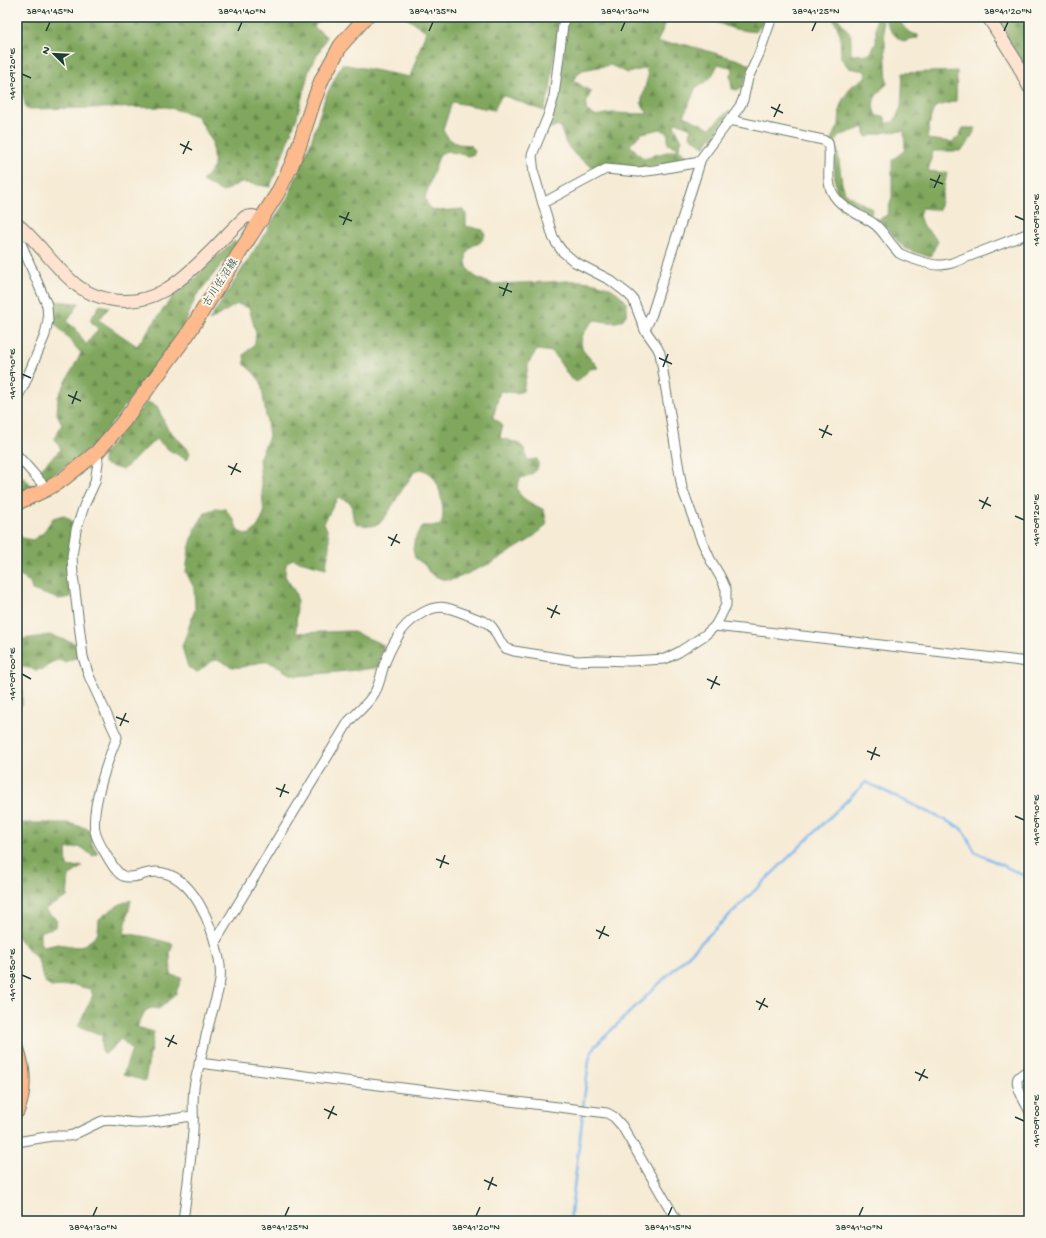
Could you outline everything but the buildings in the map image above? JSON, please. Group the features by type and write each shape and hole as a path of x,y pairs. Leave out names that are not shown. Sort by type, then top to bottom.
{"main road":[{"name":"古川佐沼線","path":"17,504 62,480 97,452 123,422 187,335 262,220 277,194 291,166 299,146 312,103 331,61 340,45 366,17"},
{"path":"17,1049 23,1075 21,1096 17,1111"}],"street":[{"path":"215,942 349,721 371,699 377,690 385,661 402,631 412,620 422,613 439,607 447,608 487,623 492,628 501,643 506,648 514,651 577,661 630,661 665,659 679,652 705,635 715,626 726,605 726,589 704,546 687,503 679,473 658,347 645,330 633,299 628,294 610,280 575,262 562,251 553,237 534,174 532,155 548,116 554,96 564,17"},
{"path":"645,330 652,314 700,162 743,100 748,78 759,54 772,17"},
{"path":"988,17 1016,62 1029,87"},
{"path":"730,120 823,140 828,143 830,149 830,183 832,192 857,215 873,223 883,231 892,245 900,253 932,265 941,266 1029,233"},
{"path":"543,203 606,169 638,172 700,162"},
{"path":"17,224 35,240 80,288 102,298 128,301 153,296 168,289 197,265 245,217 253,216 262,220"},
{"path":"17,234 47,305 48,320 45,335 17,398"},
{"path":"97,452 98,463 96,477 79,519 72,556 74,588 83,656 89,676 117,737 96,804 95,831 103,850 113,866 122,876 127,877 150,872 162,872 175,877 182,882 202,908 215,942 219,961 219,989 208,1027 194,1088 191,1149 183,1221"},
{"path":"17,455 47,489"},
{"path":"715,626 1029,662"},
{"path":"200,1063 607,1113 618,1121 677,1221"},
{"path":"1029,1070 1018,1078 1017,1081 1021,1095 1029,1110"},
{"path":"17,1142 52,1136 73,1135 102,1120 145,1123 193,1116"}],"green space":[{"path":"23,17 322,17 314,27 327,37 309,70 297,117 270,187 241,182 223,192 202,181 214,167 212,141 197,116 167,107 26,109 18,74 23,37"},
{"path":"405,17 559,17 550,91 544,111 502,95 494,110 452,102 443,130 449,139 458,144 470,145 475,150 474,154 468,156 447,151 440,154 425,198 429,208 438,211 462,209 466,214 466,226 483,230 485,235 483,239 469,249 466,257 468,269 480,279 494,284 570,281 596,283 616,291 626,303 627,313 623,319 617,322 595,320 585,331 581,344 582,348 598,368 590,369 577,382 570,378 553,352 537,350 529,362 523,391 516,393 500,391 493,418 501,423 502,428 500,438 522,446 527,460 537,459 538,463 537,469 528,476 521,478 517,487 522,497 544,510 547,524 531,539 493,562 460,577 451,580 442,579 429,572 425,565 415,558 413,550 414,541 423,526 438,526 442,522 443,511 440,492 436,481 430,473 421,469 415,471 386,516 380,523 372,526 357,524 353,518 351,503 338,497 324,523 329,540 326,568 292,559 286,564 285,576 297,598 296,633 351,631 384,645 376,668 298,676 288,673 267,662 232,667 221,661 214,660 197,672 188,667 182,647 195,609 194,588 186,572 189,549 195,529 205,513 216,508 225,509 234,520 238,531 247,535 250,534 259,524 264,514 259,459 269,436 261,382 245,365 244,355 255,343 256,333 249,308 237,304 209,321 287,199 311,142 325,98 342,64 410,77 426,31"},
{"path":"568,17 668,17 657,43 683,44 739,60 750,65 742,88 737,90 732,89 730,75 733,68 718,64 710,78 696,87 684,116 710,128 728,111 731,112 704,147 690,136 691,128 676,122 674,125 682,140 679,148 668,144 668,134 661,129 642,133 630,145 643,158 679,149 692,160 639,169 607,165 596,169 576,156 566,144 560,126 547,129 559,95","holes":["610,65 628,73 646,68 648,76 641,103 648,114 612,113 595,116 586,110 587,100 591,92 573,80 582,70"]},
{"path":"703,17 740,17 751,21 754,17 764,17 762,25 755,32 734,29"},
{"path":"837,17 851,35 851,55 870,54 876,43 876,17 882,17 887,84 875,98 873,107 877,116 885,117 886,123 894,122 901,107 903,73 957,71 956,101 935,107 931,116 927,139 952,142 959,136 963,128 976,128 967,145 960,151 933,151 928,171 947,173 939,210 922,208 919,215 922,224 938,241 930,257 906,249 878,220 887,215 892,197 892,160 905,150 904,131 886,132 866,137 864,127 839,136 836,141 843,190 851,197 872,209 871,215 860,211 836,190 832,139 839,125 840,107 843,99 852,86 866,77 865,71 849,68 841,58 840,34 834,19"},
{"path":"884,17 898,17 906,29 911,33 918,35 918,38 910,39 905,42 897,38"},
{"path":"994,17 1029,17 1029,74"},
{"path":"235,241 238,244 196,296 183,329 109,426 90,448 45,481 37,472 61,449 54,439 62,424 57,414 58,397 81,353 51,319 36,269 55,301 79,303 67,322 76,329 86,345 98,329 90,320 100,305 109,307 99,320 137,346 173,296 194,279"},
{"path":"147,402 157,406 167,428 186,447 190,453 187,460 169,450 156,439 123,470 103,464 103,454"},
{"path":"17,472 34,487 17,496"},
{"path":"63,515 72,521 69,559 71,597 59,599 32,590 30,582 17,574 17,531 22,538 33,540 43,533 53,518"},
{"path":"49,635 75,643 78,657 65,662 58,660 50,663 44,669 36,670 21,666 18,671 22,682 22,704 17,712 17,640"},
{"path":"17,823 68,823 89,829 92,844 98,853 93,856 81,847 66,849 67,867 83,866 69,876 67,897 45,909 57,920 55,927 40,932 40,942 43,947 58,944 77,947 86,944 94,938 98,932 99,919 118,905 131,900 124,933 148,937 173,944 170,953 171,975 182,978 175,995 159,1009 151,1008 145,1011 137,1027 154,1032 145,1081 123,1075 132,1049 121,1039 105,1055 102,1050 102,1035 78,1026 93,995 90,989 74,985 51,987 45,982 38,960 17,937"}],"waterway":[{"path":"583,1107 589,1060 595,1046 866,782 959,827 964,831 975,852 1029,878"},
{"path":"570,1221 583,1112"}]}
